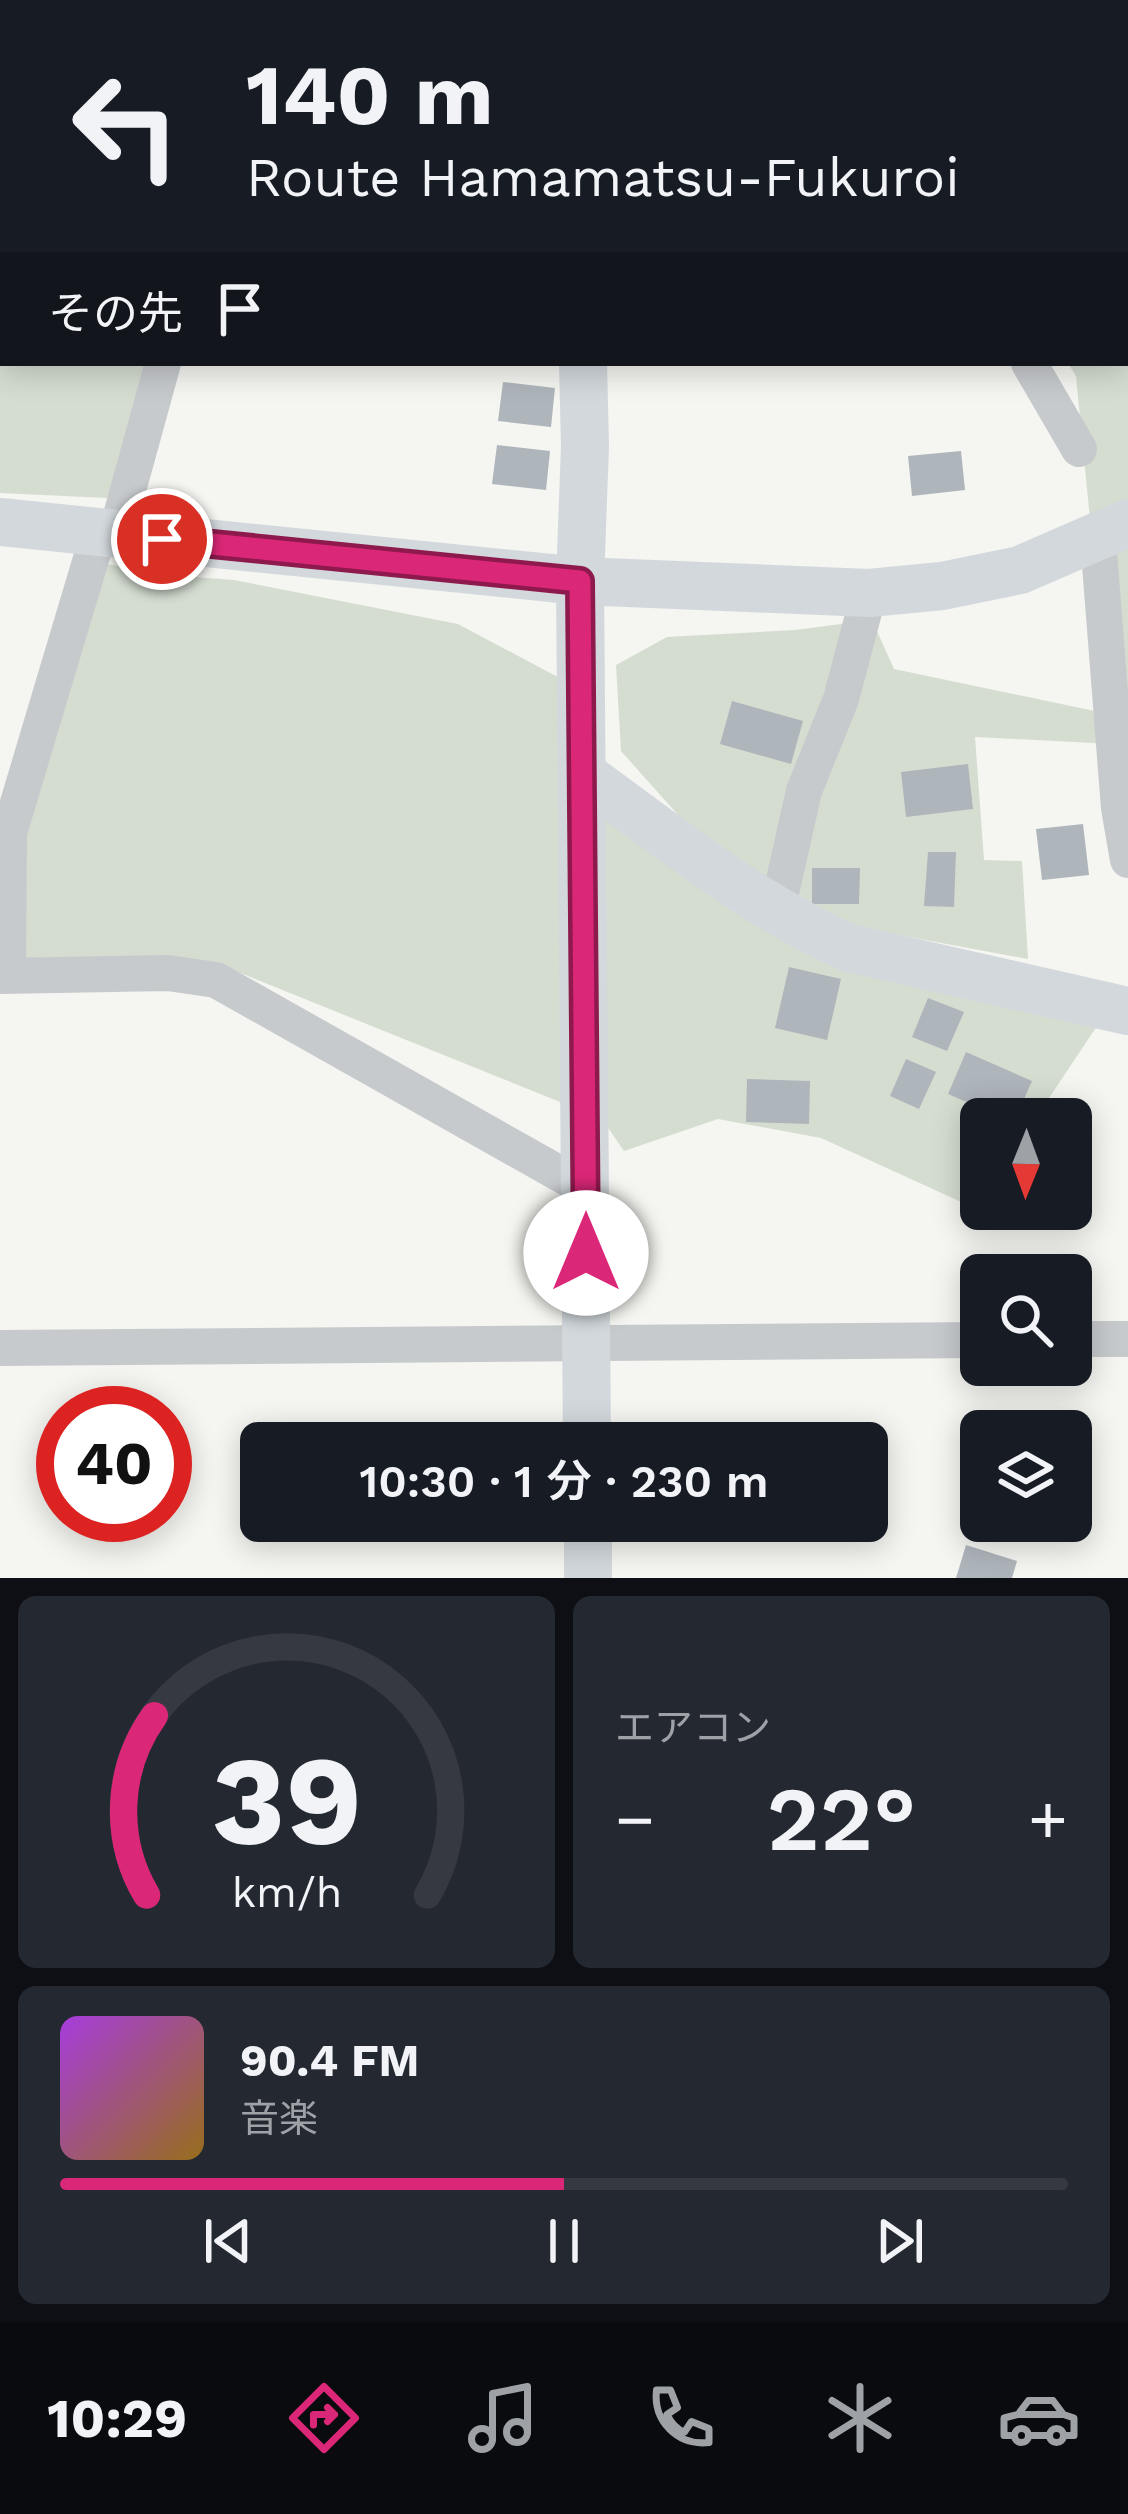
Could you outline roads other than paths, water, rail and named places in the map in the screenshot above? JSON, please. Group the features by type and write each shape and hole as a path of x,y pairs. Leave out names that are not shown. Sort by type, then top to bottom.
{"street":[{"path":"162,366 9,833 4,976 168,974 216,980 585,1188"},
{"path":"583,366 580,581 587,1422"},
{"path":"1031,366 1079,448"},
{"path":"0,522 580,581 869,593 942,586 1020,570 1113,531 1119,808 1128,860"},
{"path":"777,911 804,791 841,699 869,593"},
{"path":"582,774 817,934 864,952 1128,1011"},
{"path":"1092,1339 1128,1339"},
{"path":"0,1348 960,1340"},
{"path":"588,1542 588,1578"}]}
